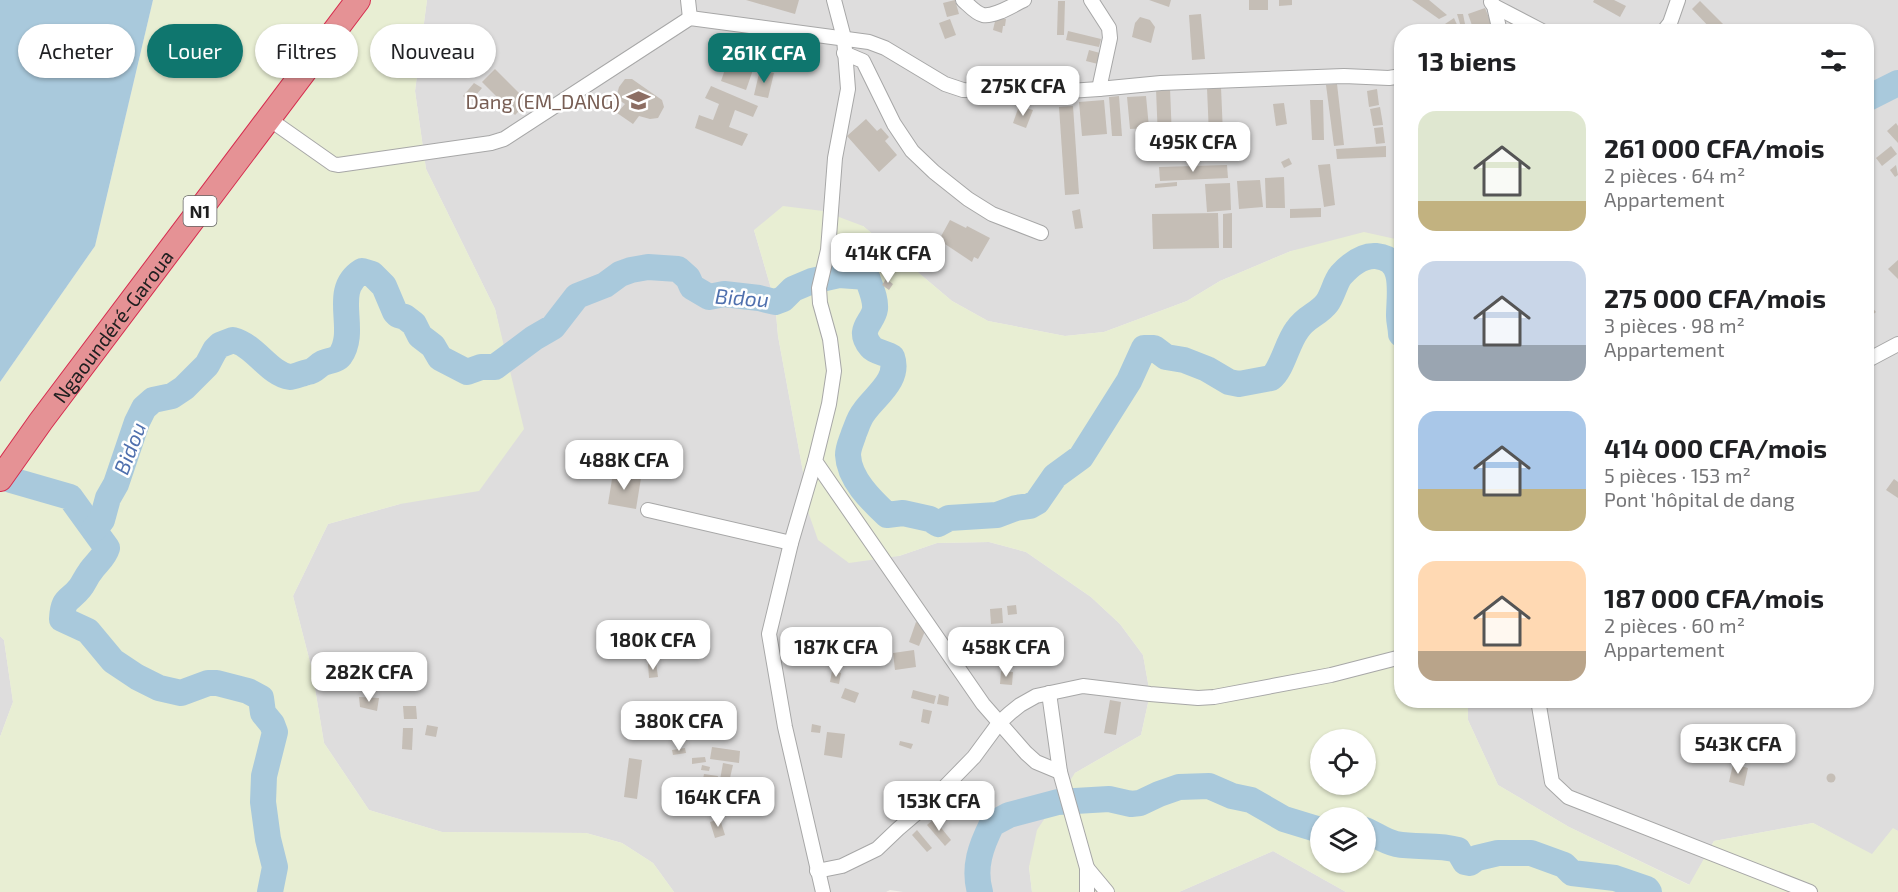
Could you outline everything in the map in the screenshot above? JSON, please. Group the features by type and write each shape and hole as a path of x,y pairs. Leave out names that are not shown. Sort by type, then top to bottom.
{"highway":[{"name":"Ngaoundéré-Garoua","path":"0,479 41,421 358,0"}],"street":[{"path":"688,0 690,18"},
{"path":"823,892 785,727 770,637 791,543 829,404 834,370 819,288 828,250 835,158 848,89 844,38 834,0"},
{"path":"963,0 983,15 1024,0"},
{"path":"1091,0 1109,28 1110,38 1100,89"},
{"path":"1669,24 1678,0"},
{"path":"1492,3 1498,24"},
{"path":"1492,3 1530,24"},
{"path":"269,119 333,164 338,165 491,143 504,139 690,18 869,42 885,48 945,84 963,90 1054,92 1161,82 1344,76 1394,77"},
{"path":"844,53 863,62 894,124 912,151 934,172 968,200 992,214 1041,233"},
{"path":"1874,358 1898,344"},
{"path":"815,461 983,704 1036,762 1060,772"},
{"path":"648,510 791,543"},
{"path":"817,871 842,866 877,849 933,800 974,757 999,723 1020,705 1036,696 1083,686 1197,698 1214,697 1331,675 1394,659"},
{"path":"1049,693 1060,772 1087,868 1088,892"},
{"path":"1539,708 1552,782 1568,797 1810,892"},
{"path":"1087,868 1107,892"}],"shaded area":[{"path":"427,0 1898,0 1898,831 1893,829 1872,855 1813,823 1714,841 1690,885 1569,827 1498,785 1468,720 1468,708 1874,708 1874,24 1394,24 1394,242 1291,251 1220,281 1187,301 1104,332 1065,336 988,321 952,301 863,226 754,230 775,302 778,336 806,488 899,556 937,543 989,542 1026,552 1091,597 1120,624 1143,655 1150,694 1141,735 1075,773 1029,867 1032,892 903,892 890,890 886,892 674,892 653,863 622,843 586,833 442,832 369,810 324,743 312,670 293,596 328,524 400,504 506,359 495,309 426,169 415,91 417,78 496,78 496,24 424,24"},
{"path":"0,636 4,640 13,702 0,737"},
{"path":"1273,851 1346,892 1179,892"}],"green space":[{"path":"153,0 427,0 424,24 370,24 370,78 417,78 415,91 426,169 495,309 524,429 479,491 400,504 328,524 293,596 312,670 324,743 369,810 442,832 586,833 622,843 653,863 674,892 0,892 0,737 13,702 4,640 0,636 0,382 95,246 147,25 147,78 243,78 243,24 147,24"},
{"path":"783,206 823,211 863,226 952,301 988,321 1065,336 1104,332 1187,301 1220,281 1291,251 1364,232 1394,239 1394,708 1468,708 1468,720 1498,785 1569,827 1689,885 1714,841 1813,823 1872,854 1893,828 1898,831 1898,892 1346,892 1312,873 1376,873 1376,807 1310,807 1310,872 1273,851 1179,892 1032,892 1029,867 1037,830 1075,773 1141,735 1150,694 1143,655 1120,624 1091,597 1026,552 989,542 937,543 899,556 849,563 818,540 805,503 806,488 778,336 775,302 754,230"}],"water":[{"path":"0,0 153,0 135,76 135,24 18,24 18,78 135,78 95,246 0,382"}],"building":[{"path":"746,0 799,0 795,14"},
{"path":"955,0 959,14 947,17 943,3"},
{"path":"1149,0 1171,0 1169,7"},
{"path":"1249,0 1268,0 1268,10 1249,10"},
{"path":"1279,0 1292,0 1292,5 1279,6"},
{"path":"1412,0 1429,0 1447,15 1439,19"},
{"path":"1594,0 1614,0 1626,6 1620,17 1593,2"},
{"path":"1058,1 1065,1 1064,35 1057,35"},
{"path":"1700,1 1723,24 1706,24 1692,9"},
{"path":"1485,8 1492,24 1472,24 1468,14"},
{"path":"1201,14 1205,59 1192,60 1189,15"},
{"path":"1457,14 1463,14 1465,24 1460,24"},
{"path":"996,17 1006,19 1002,33 993,30"},
{"path":"1140,17 1150,20 1155,27 1151,43 1132,37 1135,23"},
{"path":"1454,18 1457,24 1445,24"},
{"path":"950,19 956,35 945,39 939,23"},
{"path":"1068,31 1101,39 1099,47 1066,40"},
{"path":"1089,50 1100,53 1098,64 1086,61"},
{"path":"730,55 755,64 746,90 721,81"},
{"path":"760,69 774,73 768,98 754,95"},
{"path":"496,70 528,102 515,115 482,82 486,78 496,78"},
{"path":"625,79 632,79 662,100 664,107 658,118 650,119 639,116 633,124 617,113 625,104 616,98 619,87"},
{"path":"474,83 482,88 470,102 463,96"},
{"path":"1337,84 1344,145 1334,146 1326,85"},
{"path":"711,86 758,106 753,117 735,110 729,127 748,134 742,146 695,128 699,115 713,120 719,104 705,98"},
{"path":"1221,87 1223,134 1209,135 1207,88"},
{"path":"1170,88 1172,138 1158,139 1156,89"},
{"path":"1377,89 1379,105 1369,107 1367,91"},
{"path":"1119,96 1122,136 1112,136 1109,97"},
{"path":"1146,96 1149,128 1130,129 1127,97"},
{"path":"1104,100 1107,134 1082,136 1079,102"},
{"path":"1310,100 1323,100 1324,140 1312,140"},
{"path":"1284,103 1287,124 1276,126 1273,104"},
{"path":"1019,106 1033,110 1026,128 1013,123"},
{"path":"1073,106 1079,194 1065,195 1059,107"},
{"path":"1380,107 1383,125 1373,126 1370,109"},
{"path":"866,119 877,131 881,128 889,137 885,141 897,155 879,172 847,136"},
{"path":"1896,123 1898,126 1898,143 1887,131"},
{"path":"1383,127 1385,143 1376,144 1374,128"},
{"path":"1226,141 1227,155 1157,157 1156,143"},
{"path":"1386,146 1386,157 1337,159 1336,149"},
{"path":"1891,146 1897,154 1882,166 1876,158"},
{"path":"1289,158 1292,164 1284,168 1281,162"},
{"path":"1330,164 1335,205 1324,207 1318,165"},
{"path":"1227,165 1228,178 1160,181 1159,167"},
{"path":"1896,165 1898,175 1895,177 1890,170"},
{"path":"1284,177 1285,208 1266,208 1265,178"},
{"path":"1260,180 1263,207 1239,209 1237,181"},
{"path":"1177,182 1177,186 1155,188 1155,184"},
{"path":"1230,183 1231,210 1207,212 1205,184"},
{"path":"1321,208 1321,217 1290,218 1290,209"},
{"path":"1080,209 1083,228 1075,229 1072,211"},
{"path":"1218,213 1219,248 1153,249 1152,214"},
{"path":"1232,213 1232,248 1223,248 1223,214"},
{"path":"950,220 990,238 978,259 974,257 972,262 939,240"},
{"path":"1898,260 1898,279 1888,269"},
{"path":"886,279 893,284 889,290 882,285"},
{"path":"613,473 641,478 636,509 608,504"},
{"path":"1894,479 1898,482 1898,498 1886,490"},
{"path":"1016,605 1017,614 1008,615 1007,606"},
{"path":"1002,608 1003,623 991,624 990,609"},
{"path":"916,622 927,626 919,646 909,642"},
{"path":"989,627 999,628 998,636 988,635"},
{"path":"864,630 875,633 870,656 858,653"},
{"path":"914,650 916,667 895,670 893,653"},
{"path":"656,663 658,677 649,678 648,664"},
{"path":"832,671 841,673 839,684 830,682"},
{"path":"1001,671 1013,672 1012,685 1000,684"},
{"path":"845,688 859,693 855,703 841,698"},
{"path":"913,690 936,696 934,704 911,698"},
{"path":"939,694 949,697 948,706 937,704"},
{"path":"359,697 379,698 377,711 360,707"},
{"path":"1110,700 1121,702 1116,735 1104,733"},
{"path":"403,706 416,706 417,719 404,719"},
{"path":"923,709 932,711 929,724 921,722"},
{"path":"812,724 821,726 820,733 811,732"},
{"path":"427,725 438,727 436,737 425,735"},
{"path":"403,728 413,728 412,750 402,749"},
{"path":"827,732 845,734 842,758 824,755"},
{"path":"900,741 913,744 911,749 899,745"},
{"path":"712,747 740,751 739,763 710,759"},
{"path":"685,748 686,753 673,755 672,750"},
{"path":"705,757 706,762 692,764 692,758"},
{"path":"629,758 642,760 637,799 624,797"},
{"path":"723,763 733,765 729,782 720,780"},
{"path":"1733,764 1748,768 1744,786 1729,782"},
{"path":"702,765 710,767 709,771 701,770"},
{"path":"704,774 718,776 716,787 702,784"},
{"path":"1831,774 1835,778 1831,782 1827,778"},
{"path":"698,790 700,800 692,801 691,791"},
{"path":"720,819 725,835 715,838 710,822"},
{"path":"934,819 951,840 945,846 927,825"},
{"path":"917,830 932,848 927,852 912,835"}],"waterway":[{"name":"Bidou","path":"1874,95 1898,83"},
{"name":"Bidou","path":"94,529 102,520 108,498 116,484 144,408 153,400 172,396 184,388 207,365 220,345 233,340 249,348 275,371 290,377 314,370 323,363 339,357 347,334 348,289 353,279 362,271 372,274 384,286 395,312 414,324 420,336 433,346 440,358 467,372 481,367 495,367 553,327 577,296 605,285 620,274 631,270 648,267 678,269 688,278 692,287 709,297 724,294 775,302 783,299 793,289 812,281 839,275 867,277 874,297 875,309 865,335 873,349 892,357 894,365 890,380 859,419 849,449 849,464 862,488 887,515 903,513 930,519 938,524 949,518 997,515 1037,502 1055,476 1081,457 1129,381 1144,348 1154,348 1166,357 1184,360 1207,369 1229,382 1239,384 1271,378 1278,369 1297,330 1327,303 1337,281 1348,268 1357,261 1371,256 1386,259 1394,266"},
{"name":"Bidou","path":"0,474 11,480 70,497 107,548 80,588 65,603 62,619 88,631 113,661 159,688 181,693 208,683 217,683 248,691 261,698 263,713 275,732 264,776 263,802 268,839 275,867 270,892"},
{"path":"980,892 977,874 979,857 992,824 1009,815 1058,802 1109,799 1131,804 1140,803 1179,787 1209,786 1232,796 1251,800 1284,819 1310,827"},
{"path":"1376,836 1396,844 1458,850 1465,862 1470,863 1477,858 1498,853 1531,853 1564,865 1572,873 1615,878 1647,889 1649,892"}],"place":[{"name":"Dang (EM_DANG)","path":"638,101"}]}
